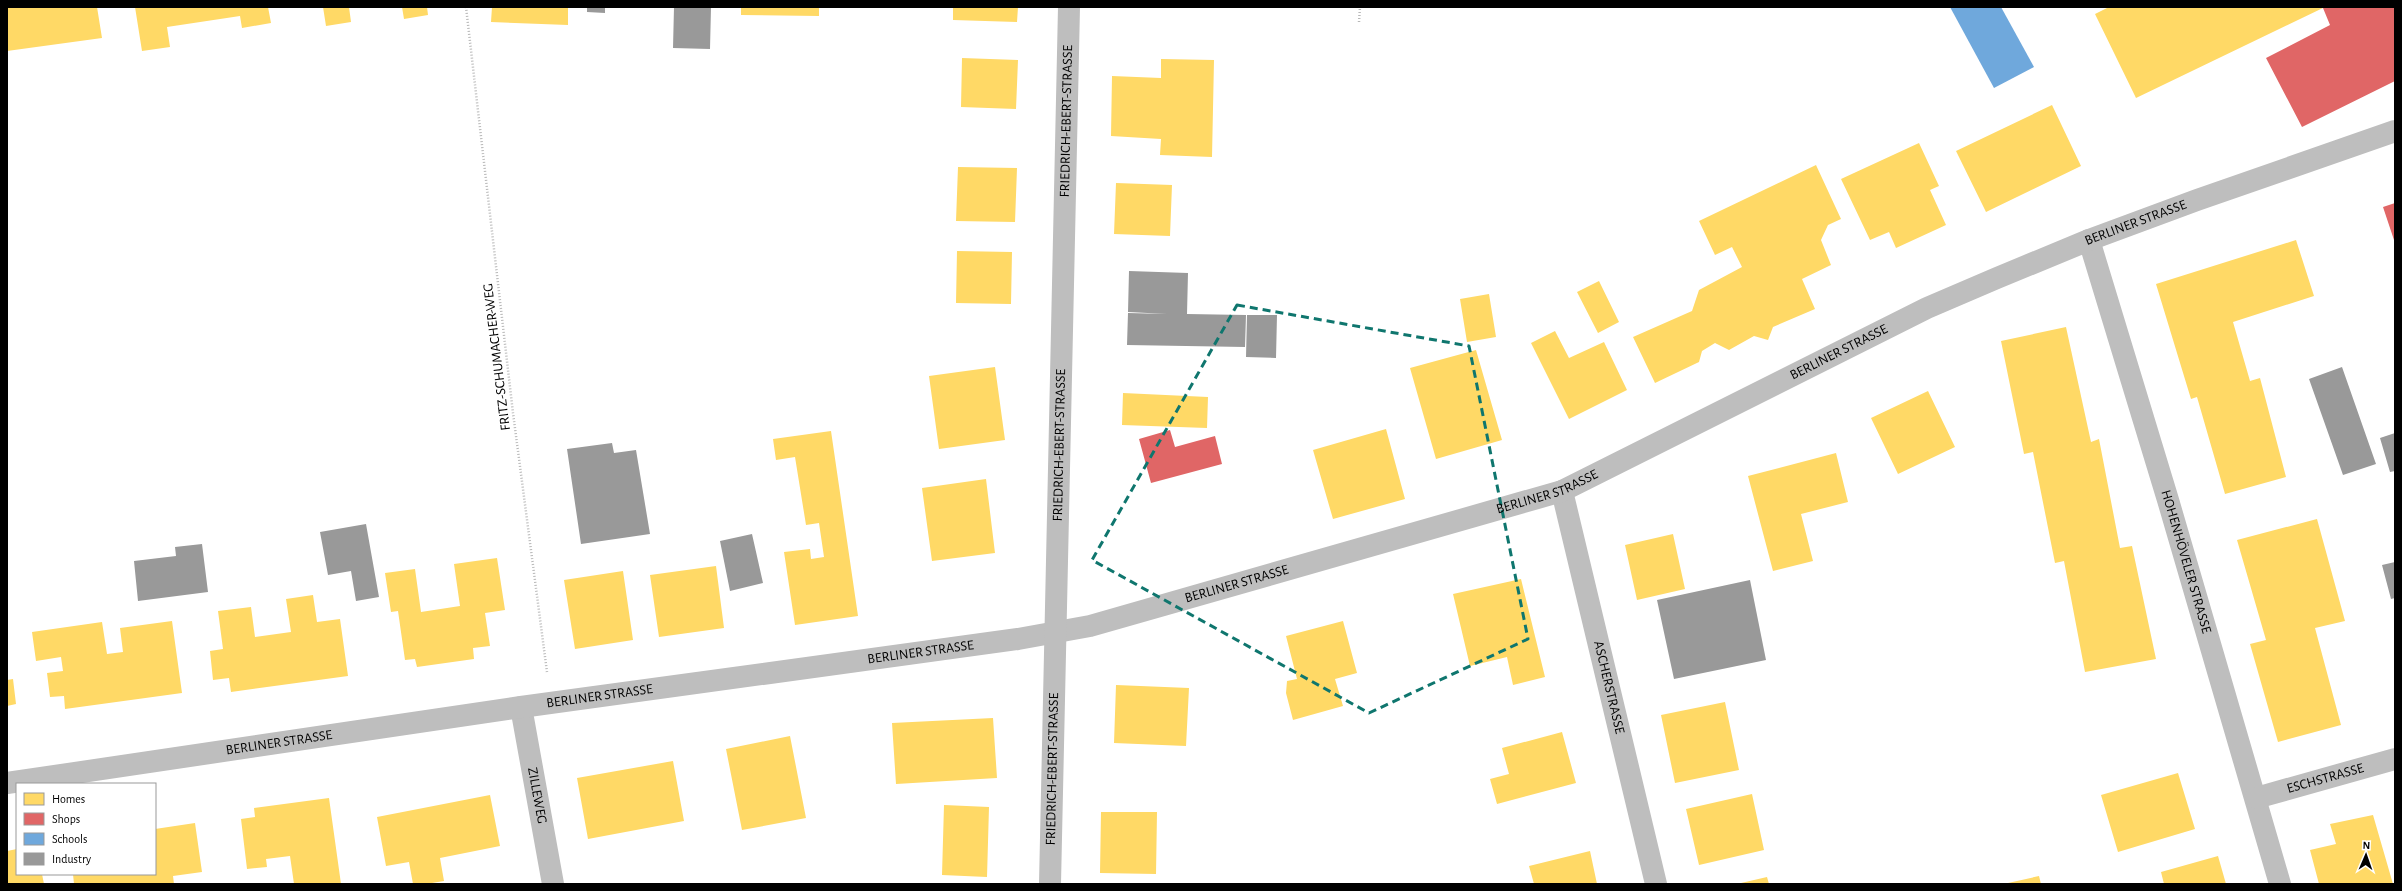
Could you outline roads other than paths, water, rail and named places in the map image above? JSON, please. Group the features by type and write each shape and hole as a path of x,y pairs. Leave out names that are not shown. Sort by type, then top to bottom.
{"street":[{"name":"FRIEDRICH-EBERT-STRASSE","path":"1050,884 1069,7"},
{"name":"BERLINER STRASSE","path":"7,783 521,707 1056,633 1090,626 1562,491 1927,308 2089,240 2285,168 2395,131"},
{"name":"HOHENHÖVELER STRASSE","path":"2089,240 2256,798 2280,884"},
{"name":"ASCHERSTRASSE","path":"1562,491 1656,884"},
{"name":"ZILLEWEG","path":"521,707 553,884"},
{"name":"ESCHSTRASSE","path":"2256,798 2395,759"}]}
